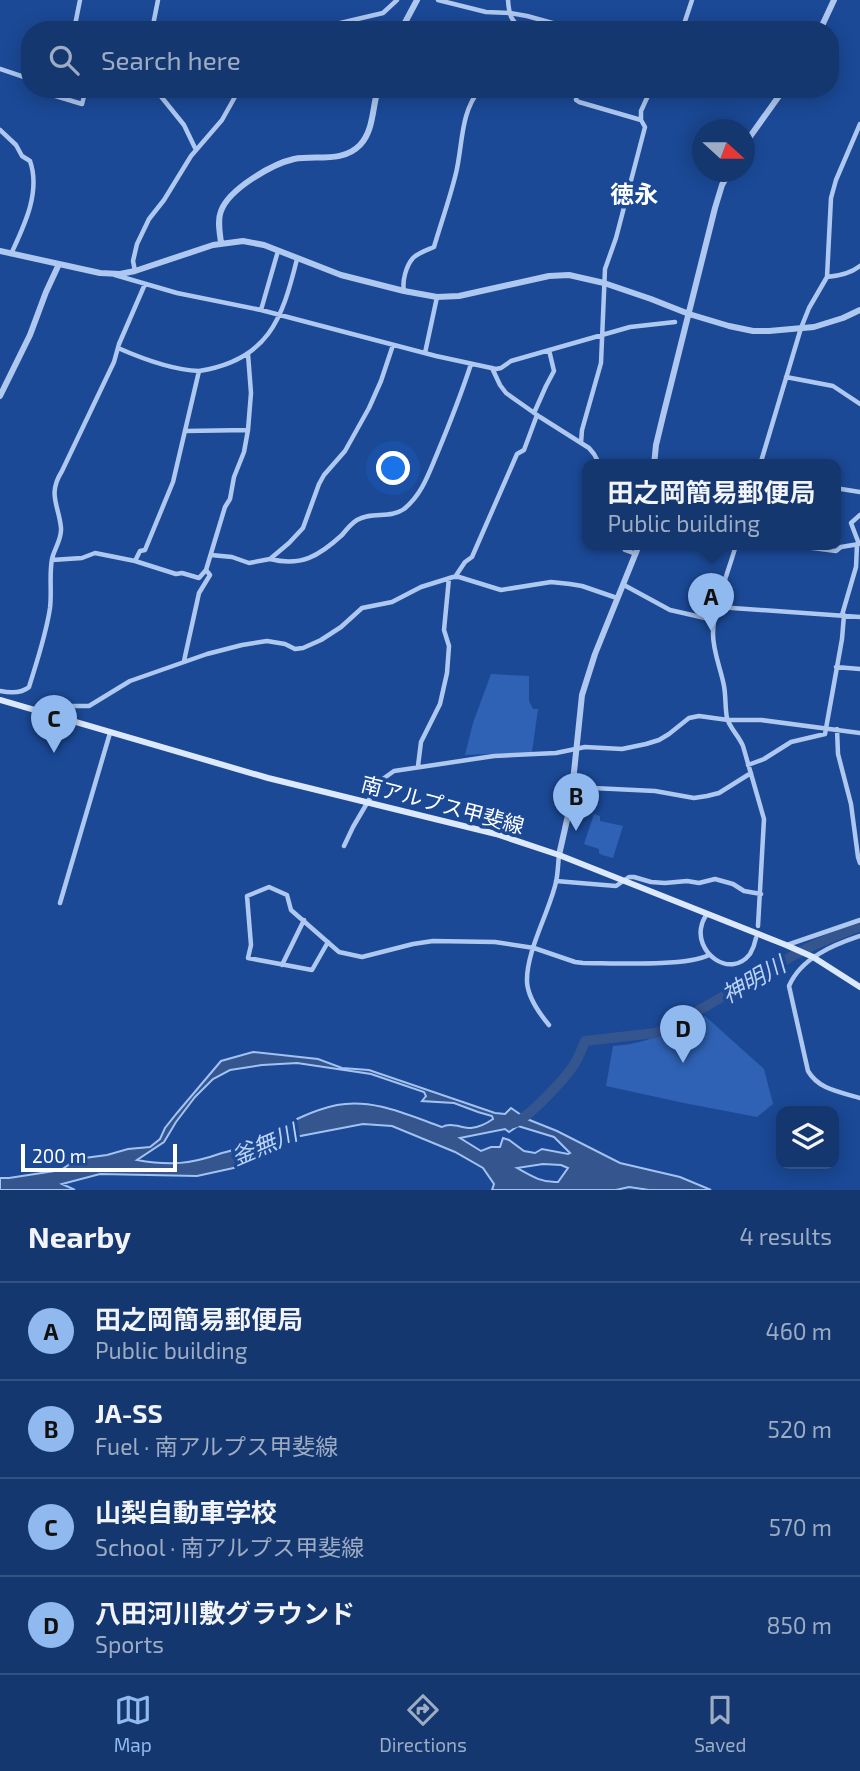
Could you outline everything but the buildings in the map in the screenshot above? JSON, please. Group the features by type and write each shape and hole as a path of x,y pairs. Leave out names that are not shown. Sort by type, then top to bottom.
{"main road":[{"name":"南アルプス甲斐線","path":"0,701 268,778 496,834 559,855 790,947 860,987"}],"street":[{"path":"76,21 80,0"},
{"path":"154,21 158,0"},
{"path":"348,21 383,13 397,0"},
{"path":"406,21 416,0"},
{"path":"439,0 486,12 510,13 542,21"},
{"path":"508,0 513,21"},
{"path":"685,21 692,0"},
{"path":"824,21 834,0"},
{"path":"0,69 21,76"},
{"path":"62,98 82,104 84,98"},
{"path":"162,98 184,125 196,150"},
{"path":"135,271 133,261 137,244 149,219 191,156 222,120 234,98"},
{"path":"221,243 219,219 225,203 232,195 274,165 306,158 339,156 354,151 369,132 375,98"},
{"path":"404,291 405,276 414,258 434,247 456,173 465,117 474,98"},
{"path":"576,98 579,102 641,120"},
{"path":"581,443 582,430 601,363 605,269 616,238 645,127 641,120 641,111 647,98"},
{"path":"755,130 778,98"},
{"path":"762,459 801,328 827,277 831,198 860,124"},
{"path":"0,130 16,145 22,156 30,161 34,183 27,221 11,254"},
{"path":"655,459 663,416 724,182"},
{"path":"111,274 135,271 221,243 243,241 264,245 341,275 437,297 459,296 560,275 578,276 604,283 689,314 753,331 826,324 860,310"},
{"path":"0,251 111,274 492,368 501,368 511,361 630,327 675,322"},
{"path":"261,310 278,251"},
{"path":"118,348 159,364 186,370 216,369 233,363 255,349 266,336 286,299 297,259"},
{"path":"0,396 30,335 59,264"},
{"path":"827,277 853,272 860,266"},
{"path":"0,691 10,693 29,687 45,633 50,606 52,560 61,534 55,504 55,482 114,362 145,284"},
{"path":"425,353 437,297"},
{"path":"270,559 303,528 319,484 345,451 369,408 393,345"},
{"path":"418,766 421,742 440,704 447,673 449,651 444,630 452,578 472,557 516,454 524,450 545,386 554,371 549,350"},
{"path":"52,560 82,558 95,553 200,578 206,570 244,452 251,393 248,354"},
{"path":"211,555 232,557 249,563 270,559 294,562 307,559 321,552 357,520 368,516 394,514 408,504 424,487 471,364"},
{"path":"492,368 506,393 581,443 597,459"},
{"path":"135,561 139,551 145,550 169,490 199,371"},
{"path":"786,377 833,386 860,404"},
{"path":"185,431 248,430"},
{"path":"841,489 860,492"},
{"path":"748,765 764,759 791,742 825,734 842,639 843,615 856,568 859,544 851,523 860,515"},
{"path":"841,547 859,544"},
{"path":"625,550 636,554"},
{"path":"549,1025 538,1012 528,990 528,967 556,881 572,787 585,682 637,550"},
{"path":"735,550 714,620 713,635 728,720 739,736 764,819 758,926"},
{"path":"184,662 199,593 210,575 206,570"},
{"path":"50,714 57,706 89,706 130,681 207,654 267,641 295,649 303,648 341,627 362,608 392,602 421,587 452,578 500,590 551,582 570,584 618,598"},
{"path":"624,585 670,610 714,620"},
{"path":"718,607 860,617"},
{"path":"836,667 860,670"},
{"path":"10,693 10,704"},
{"path":"344,846 380,781 394,771 494,756 556,753 585,747 614,750 646,744 669,734 689,718 699,716 728,720 761,720 860,733"},
{"path":"837,729 838,754 851,804 860,863"},
{"path":"60,903 111,732"},
{"path":"572,787 655,791 694,797 719,793 751,773"},
{"path":"556,881 616,886 629,877 665,883 706,882 715,879 733,884 744,891 761,894"},
{"path":"328,942 312,970 248,958 251,945 247,896 266,888 286,895 291,910 304,920 339,952 362,957 433,941 495,942 534,948 583,963 700,960 709,955"},
{"path":"708,913 701,925 703,946 709,955 723,963 735,963 750,954 756,938"},
{"path":"282,965 304,920"},
{"path":"790,947 860,920"},
{"path":"860,936 811,957 789,986 808,1071 819,1084 860,1098"}],"shaded area":[{"path":"491,674 529,676 529,701 533,709 538,709 532,752 465,755 473,723"},
{"path":"594,814 600,816 600,821 623,826 613,858 584,844"},
{"path":"705,1016 764,1069 773,1104 757,1117 606,1086 613,1046 649,1039"}],"water":[{"name":"釜無川","path":"253,1052 318,1059 342,1068 369,1070 495,1113 505,1114 511,1108 527,1119 620,1163 680,1177 711,1190 649,1190 629,1187 616,1190 492,1190 494,1184 483,1168 455,1152 392,1126 363,1124 290,1138 238,1167 197,1176 100,1174 62,1184 75,1190 0,1190 0,1178 61,1170 77,1159 150,1147 160,1139 165,1128 221,1061","holes":["297,1063 371,1074 424,1092 426,1096 422,1101 454,1103 492,1116 493,1119 474,1128 449,1125 442,1127 390,1109 350,1103 313,1112 242,1147 200,1160 180,1163 137,1160 164,1142 195,1097 213,1079 230,1070","518,1126 554,1137 570,1153 542,1149 535,1153 524,1151 503,1138 500,1147 481,1151 460,1138 505,1129 509,1132","543,1164 568,1168 558,1182 537,1178 517,1168"]}],"waterway":[{"name":"神明川","path":"513,1123 528,1114 557,1086 572,1068 585,1041 655,1033 667,1029 794,955 860,926"}],"place":[{"name":"田之岡簡易郵便局","path":"711,631"},
{"name":"山梨自動車学校","path":"54,753"},
{"name":"JA-SS","path":"576,831"},
{"name":"八田河川敷グラウンド","path":"683,1063"}],"district":[{"name":"徳永","path":"634,193"}]}
